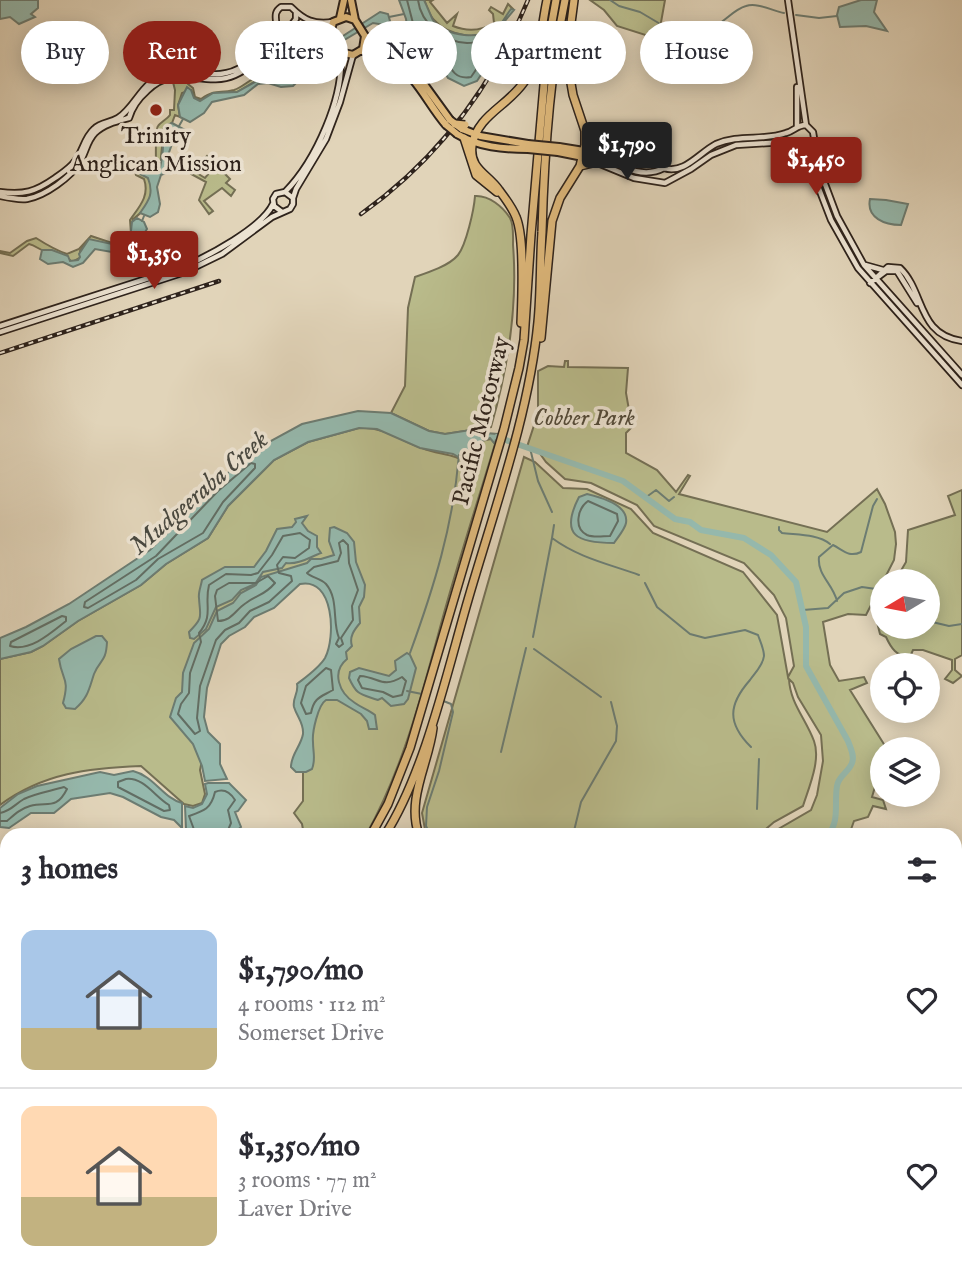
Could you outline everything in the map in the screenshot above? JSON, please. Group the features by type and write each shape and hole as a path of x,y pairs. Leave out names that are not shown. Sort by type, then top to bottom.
{"highway":[{"path":"502,197 499,189 475,165 472,152 476,135 486,118 515,95 529,74 539,48 547,0"},
{"name":"Pacific Motorway","path":"374,828 397,783 423,706 504,429 524,340 539,139 556,0"},
{"name":"Pacific Motorway","path":"389,828 408,789 435,713 530,376 539,313 546,167 557,48 565,0"},
{"path":"530,376 536,364 545,308 552,221 560,198 586,154 587,128 571,88 568,55 574,0"},
{"path":"457,128 476,135"},
{"path":"457,128 476,175 502,197 515,214 520,230 520,332 524,340"},
{"path":"580,166 597,162"},
{"path":"417,828 414,803 432,740 435,713"}],"main road":[{"path":"340,18 344,0"},
{"path":"351,0 362,31"},
{"path":"335,21 348,17 357,22"},
{"path":"348,53 353,55 370,51 404,69 457,128 476,135 528,146 586,154"},
{"path":"424,84 457,128"}],"street":[{"path":"788,0 806,125 814,135 810,144 837,216 864,265 875,279 962,375"},
{"path":"276,21 276,10 291,2 294,21"},
{"path":"294,11 302,19 310,21"},
{"path":"0,332 185,272 222,254 292,207 293,198 326,139 337,112 353,55"},
{"path":"797,69 795,129 792,139 806,155 842,242 870,283 962,385"},
{"path":"1,196 39,189 74,163 95,127 126,115 144,93 164,79 182,76 216,80 227,79 235,74"},
{"path":"0,326 183,267 240,235 265,216 276,194 285,192 300,174 327,124 337,84"},
{"path":"586,154 635,171 658,173 664,168 670,171 680,168 720,142 782,134 806,125"},
{"path":"586,154 597,162 634,178 665,183 729,146 778,141 797,145 810,144"},
{"path":"670,171 671,179"},
{"path":"658,173 659,180"},
{"path":"285,192 293,198"},
{"path":"273,203 276,209 282,212"},
{"path":"864,265 900,274 934,327 952,338 962,339"},
{"path":"870,283 886,270"},
{"path":"881,285 886,270"}],"green space":[{"path":"424,0 433,0 430,2 445,21 435,21"},
{"path":"590,0 665,0 661,21 640,21 640,33 626,29 626,21 613,21"},
{"path":"508,4 513,9 504,21 494,21 489,10 491,7 503,14"},
{"path":"457,27 471,30 471,36 457,33"},
{"path":"174,84 188,84 193,88 195,97 201,99 215,92 234,90 245,84 251,84 237,92 214,93 200,101 194,98 191,90 182,93 178,105 180,117 175,115 172,123 164,127 160,167 154,171 146,169 151,196 143,210 133,219 132,235 128,242 118,246 87,243 80,251 81,257 72,262 57,253 29,244 13,256 0,253 10,253 36,238 67,254 79,249 91,236 118,245 129,238 130,220 143,201 146,191 144,179 136,175 134,168 141,163 152,167 156,165 157,129 170,115 170,110 174,110"},
{"path":"207,156 230,179 226,183 235,190 231,196 222,188 204,201 213,211 209,214 199,200 206,182 191,174 192,170 205,178 215,166 204,159"},
{"path":"475,196 495,202 507,214 512,224 513,314 502,382 491,427 445,434 429,431 391,413 405,386 408,308 415,277 444,266 458,255 469,227"},
{"name":"Cobber Park","path":"565,361 568,361 568,367 628,368 626,393 632,427 626,433 626,453 657,470 676,492 688,475 690,476 679,494 827,532 877,489 895,532 894,560 889,569 870,569 870,607 866,615 848,614 823,622 830,665 839,681 864,677 867,683 850,690 879,737 870,737 870,807 873,807 868,817 854,821 852,828 780,828 811,810 817,795 823,761 821,735 789,679 795,703 814,741 815,765 803,806 767,828 425,828 422,813 524,457 535,462 563,488 587,489 631,509 653,533 743,572 777,615 788,677 794,666 786,618 774,595 744,563 654,526 637,505 591,483 565,479 538,451 527,447 538,413 538,371 548,366 564,367"},
{"path":"359,428 376,429 469,464 473,462 481,441 491,439 495,444 412,726 392,781 370,828 303,828 294,813 303,801 303,768 343,605 312,575 208,644 193,701 205,745 200,770 205,794 202,803 193,806 184,804 141,766 67,774 33,786 0,805 0,659 31,652 43,646 78,621 141,585 166,564 208,538 228,506 274,460 308,442"},
{"path":"962,490 962,655 955,659 955,670 962,676 953,683 945,679 952,670 952,660 940,656 940,653 923,650 898,653 887,639 940,639 940,569 902,569 906,562 908,530 955,515 948,496"}],"water":[{"path":"0,0 38,0 38,8 31,14 35,17 19,24 10,17 0,19"},
{"path":"399,0 424,0 434,21 406,21"},
{"path":"861,0 877,0 874,12 887,31 866,26 840,27 837,15 839,7"},
{"path":"511,9 514,10 505,21 502,21"},
{"path":"380,12 388,14 390,21 366,21"},
{"path":"362,24 362,30 348,38 348,33"},
{"path":"457,33 471,35 471,83 464,86 457,82"},
{"path":"251,84 258,84 244,95 212,102 204,113 190,122 180,117 178,105 187,87 194,98 200,101 213,93 237,92"},
{"path":"271,84 295,84 293,86"},
{"path":"172,123 186,133 180,141 172,144 166,161 171,166 170,171 161,175 157,187 160,204 158,212 150,217 140,213 151,188 148,178 140,174 139,168 155,171 160,168 162,132"},
{"path":"870,199 908,204 901,225 889,224 874,216"},
{"path":"137,218 144,222 147,229 136,246 123,254 95,249 83,263 73,267 63,262 48,264 40,259 42,250 52,250 68,256 70,261 78,260 89,239 121,246 130,240 132,222"},
{"path":"358,411 391,413 429,431 445,434 483,428 486,433 497,434 495,444 490,438 481,442 472,465 453,454 420,448 377,429 359,428 308,442 274,460 228,506 208,538 166,564 141,585 78,621 43,646 31,652 0,659 0,638 69,604 150,550 240,461 302,424"},
{"path":"587,494 612,503 623,511 626,523 614,543 582,539 572,529 573,510 579,497"},
{"path":"307,516 302,523 308,531 317,536 317,547 321,553 299,562 286,563 282,568 263,572 255,584 216,607 206,629 194,639 190,638 189,632 200,616 199,594 202,580 225,567 254,567 277,529 292,527 295,519"},
{"path":"330,528 347,533 354,542 356,562 365,585 364,597 359,607 360,623 353,634 352,646 346,652 347,659 339,670 339,682 349,699 375,715 377,729 369,729 361,714 337,700 326,700 320,707 315,726 312,769 296,772 291,767 303,734 294,707 297,684 325,658 331,637 326,599 320,590 311,584 300,584 274,608 254,617 221,644 207,688 204,717 208,732 220,744 220,764 227,779 205,781 193,744 170,717 176,698 182,692 183,673 194,643 209,629 217,611 233,603 241,593 256,585 261,577 307,563 311,559 334,555 329,541"},
{"path":"96,636 102,636 107,642 104,657 83,701 75,709 66,708 63,703 66,683 59,659 71,649"},
{"path":"407,653 416,668 408,699 404,704 391,706 382,698 378,700 360,694 349,678 350,672 359,668 389,676 396,670 395,661"},
{"path":"133,771 147,777 169,797 182,803 182,828 174,820 161,817 110,793 71,799 54,813 31,813 9,828 0,827 0,808 18,794 37,786 100,772 114,775"},
{"path":"229,783 246,800 235,812 240,828 186,828 185,806 193,808 202,804 207,794 205,784"}],"waterway":[{"path":"610,0 655,21"},
{"path":"722,21 738,9 750,5 784,13"},
{"path":"389,17 404,14"},
{"path":"796,15 819,18 837,16"},
{"path":"179,126 183,119"},
{"path":"142,221 144,216"},
{"name":"Mudgeeraba Creek","path":"497,437 623,481 675,519 690,522 701,530 744,538 771,555 796,582 806,627 806,666 848,741 853,755 851,766 838,783 833,828"},
{"path":"530,448 538,481 552,512"},
{"path":"410,653 441,556 452,507 459,455"},
{"path":"645,498 656,490 669,501 674,497"},
{"path":"837,601 820,569 819,557 833,545 850,554 861,552 877,499"},
{"path":"554,525 552,538 562,545 594,560 639,575"},
{"path":"779,527 782,533 813,537 830,544"},
{"path":"533,637 552,538"},
{"path":"645,583 657,607 690,634 705,638 745,630 758,635 764,656 738,698 733,714 738,730 751,747"},
{"path":"803,610 828,608 844,593 862,587 870,588"},
{"path":"940,624 962,624"},
{"path":"501,752 526,648"},
{"path":"534,649 601,697"},
{"path":"407,691 422,694"},
{"path":"427,828 427,807 453,712 451,704 441,700"},
{"path":"575,828 581,802 616,741 617,726 611,702"},
{"path":"757,809 759,759"}],"railway":[{"path":"361,214 415,170 460,119 498,62 528,0"},
{"path":"0,353 219,281"}],"place":[{"name":"Trinity Anglican Mission","path":"156,110"}]}
